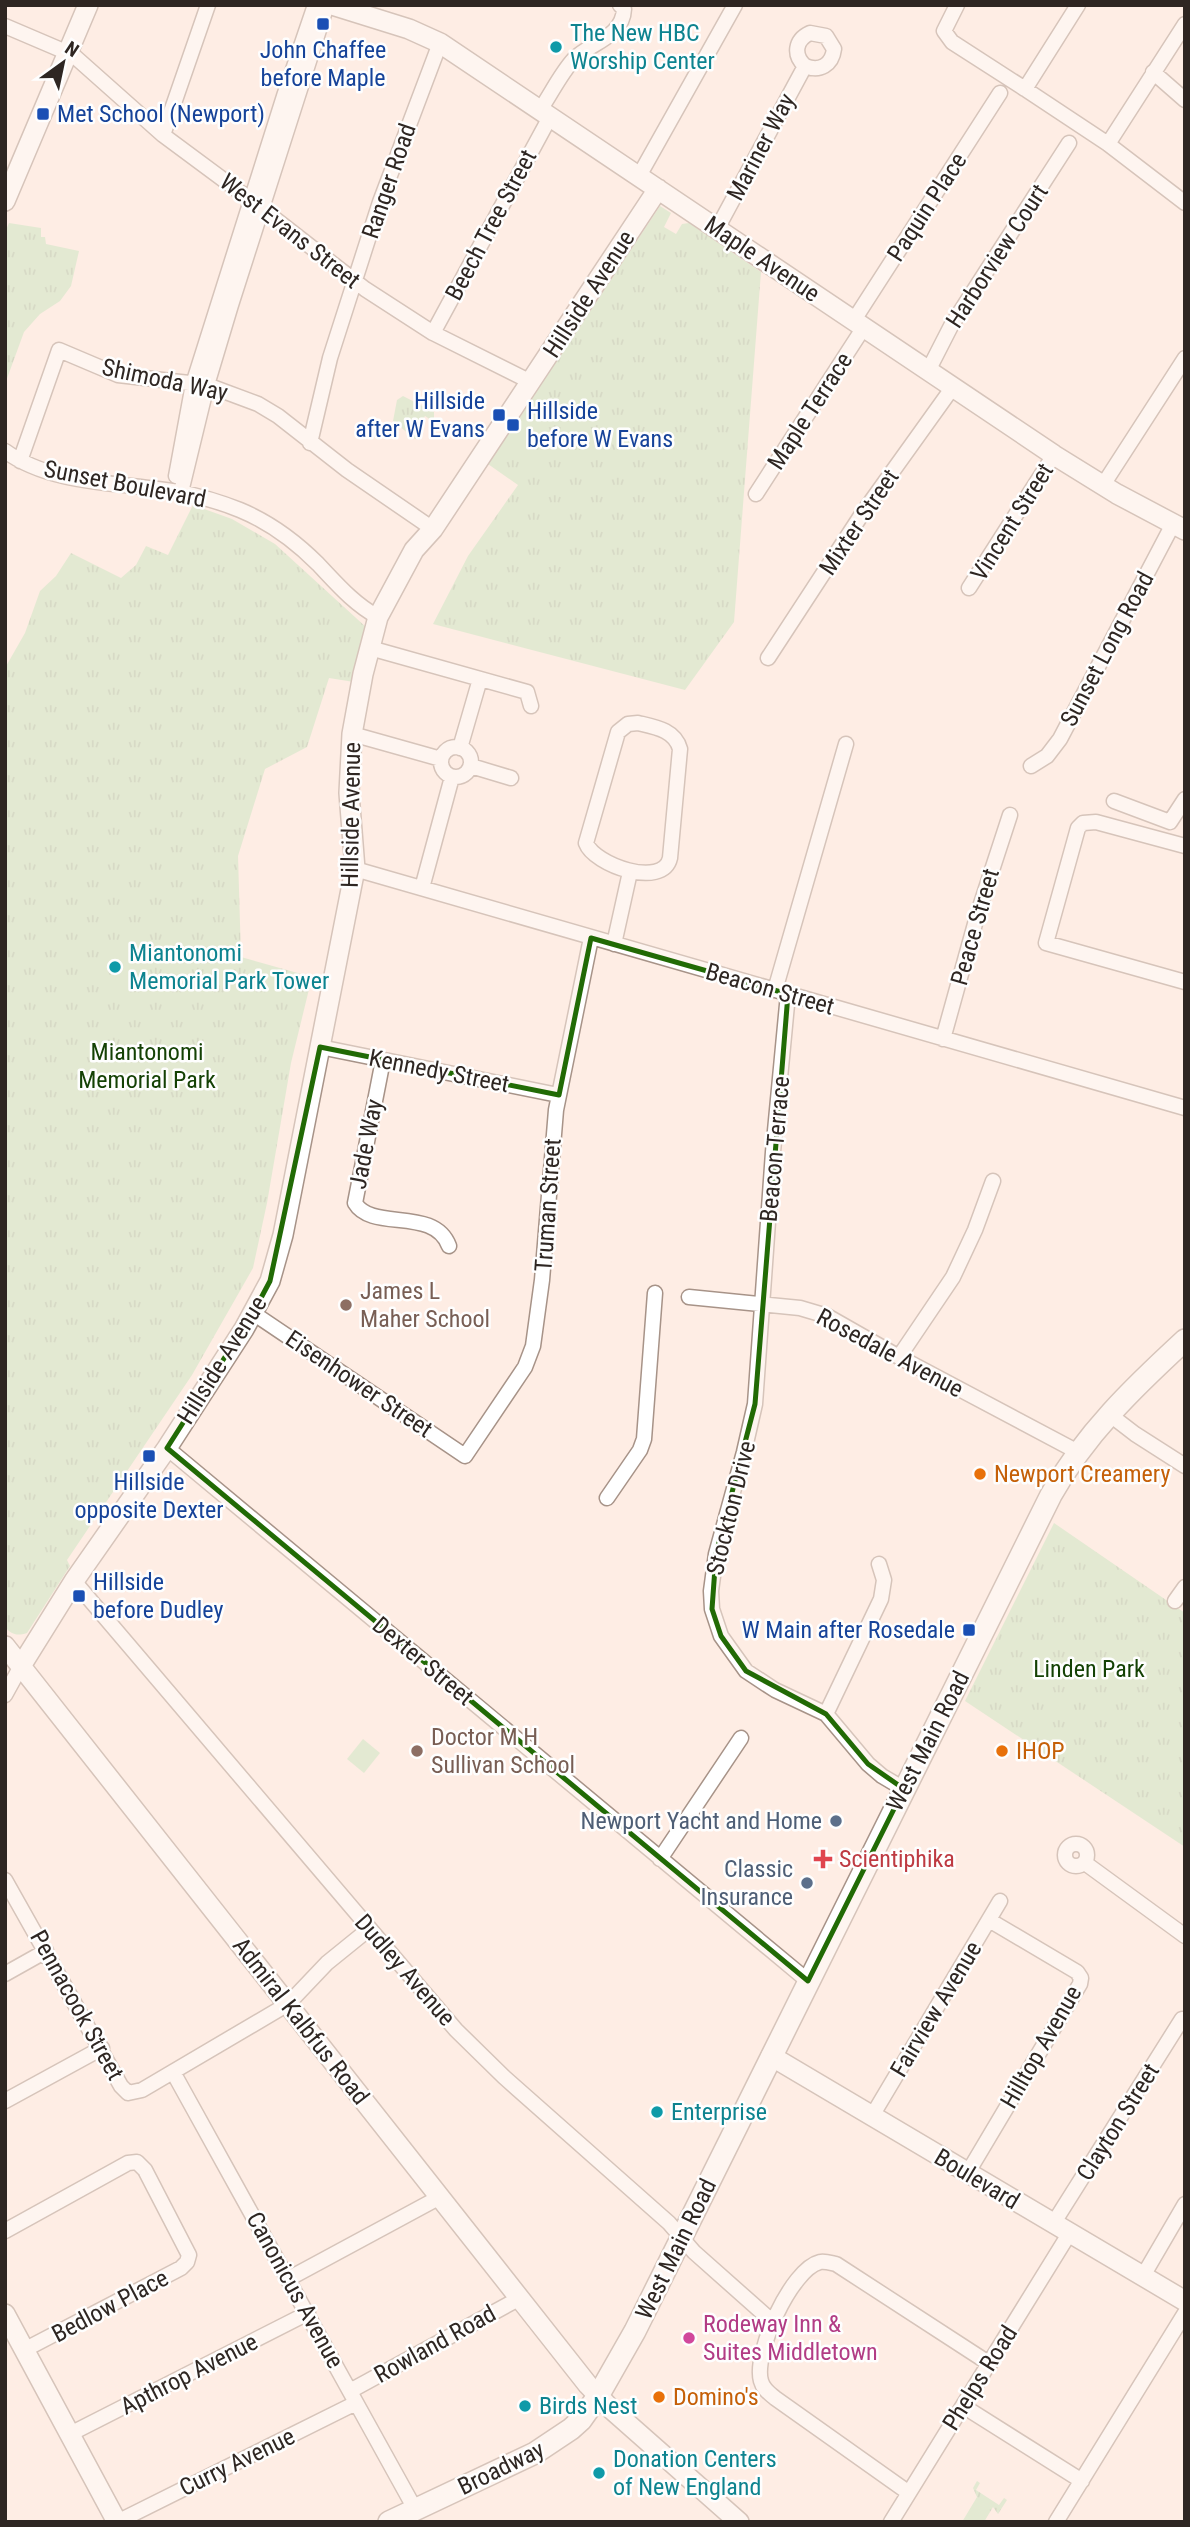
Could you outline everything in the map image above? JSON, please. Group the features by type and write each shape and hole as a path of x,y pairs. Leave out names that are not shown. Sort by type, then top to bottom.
{"main road":[{"name":"West Main Road","path":"598,2396 620,2361 1040,1514 1079,1452 1109,1414 1185,1340"},
{"name":"Broadway","path":"389,2522 535,2453 581,2420 598,2396"}],"street":[{"path":"5,201 88,5"},
{"path":"163,135 208,5"},
{"path":"257,205 284,96 315,5"},
{"path":"178,492 200,384 257,205 329,5"},
{"name":"Maple Avenue","path":"329,5 409,29 440,44 1054,455 1179,527"},
{"name":"Beech Tree Street","path":"433,333 575,58 611,34 624,15 624,9 620,5"},
{"path":"639,176 736,5"},
{"path":"957,5 944,31 952,42 1108,145 1185,203"},
{"path":"1025,89 1078,5"},
{"path":"1108,145 1185,24"},
{"name":"West Evans Street","path":"5,26 69,52 163,135 355,282 433,333 531,382"},
{"name":"Ranger Road","path":"310,443 330,358 380,202 440,44"},
{"name":"Mariner Way","path":"717,229 805,66"},
{"path":"1153,72 1185,100"},
{"name":"Paquin Place","path":"859,324 1000,93"},
{"name":"Harborview Court","path":"928,370 951,326 1069,143"},
{"name":"Hillside Avenue","path":"5,1695 74,1581 167,1448 253,1313 270,1281 283,1235 355,869 349,793 352,734 363,674 378,617 414,550 433,529 658,188"},
{"name":"Maple Terrace","path":"756,494 859,324"},
{"name":"Shimoda Way","path":"20,461 59,350 118,375 200,384 258,404 433,529"},
{"path":"1103,485 1185,358"},
{"name":"Mixter Street","path":"768,658 862,514 953,387"},
{"name":"Sunset Boulevard","path":"5,451 20,461 56,475 207,498 263,521 301,548 341,589 378,617"},
{"name":"Vincent Street","path":"969,588 1054,455"},
{"name":"Sunset Long Road","path":"1031,766 1047,756 1060,739 1179,527"},
{"path":"370,649 527,692 531,706"},
{"path":"460,748 480,679"},
{"path":"638,723 668,732 678,740 680,749 669,864 663,870 655,872 630,872 598,858 586,843 618,732 628,724 638,723"},
{"path":"352,734 441,759"},
{"name":"Beacon Terrace","path":"764,1304 781,992 846,744"},
{"path":"460,748 469,755 471,766 464,776 452,777 443,770 441,759 448,750 460,748"},
{"path":"471,766 511,778"},
{"path":"422,888 452,777"},
{"path":"1114,801 1170,822 1185,799"},
{"name":"Peace Street","path":"943,1039 978,913 1010,815"},
{"path":"1185,846 1089,821 1083,823 1078,828 1046,943 1185,982"},
{"name":"Beacon Street","path":"355,869 1185,1108"},
{"path":"614,944 630,872"},
{"name":"Truman Street","path":"465,1456 525,1367 533,1346 540,1305 551,1152 558,1095 591,938"},
{"name":"Kennedy Street","path":"320,1047 558,1095"},
{"name":"Jade Way","path":"383,1060 355,1203 369,1214 433,1226 442,1233 449,1246"},
{"path":"899,1357 953,1277 993,1181"},
{"name":"Rosedale Avenue","path":"689,1297 800,1308 827,1316 1079,1452"},
{"path":"607,1498 640,1450 644,1439 654,1298"},
{"name":"Stockton Drive","path":"764,1304 755,1404 716,1554 711,1591 712,1609 721,1636 746,1671 775,1690 826,1714 868,1764 904,1789"},
{"name":"Eisenhower Street","path":"253,1313 465,1456"},
{"path":"1109,1414 1185,1466"},
{"name":"Dexter Street","path":"167,1448 808,1981"},
{"path":"826,1714 881,1599 884,1580 879,1564"},
{"name":"Dudley Avenue","path":"74,1581 466,2040 774,2323"},
{"path":"1175,1601 1185,1587"},
{"name":"Admiral Kalbfus Road","path":"5,1646 598,2396 737,2521"},
{"path":"660,1859 741,1738"},
{"path":"1085,1863 1185,1936"},
{"name":"Pennacook Street","path":"5,1880 121,2086 128,2092 142,2090 173,2072"},
{"name":"Fairview Avenue","path":"872,2116 1000,1901"},
{"name":"Hilltop Avenue","path":"967,2174 1080,1984 1081,1978 1077,1972 989,1920"},
{"path":"173,2072 288,2004 327,1963 369,1928"},
{"path":"5,1974 46,1951"},
{"name":"Clayton Street","path":"1061,2229 1182,2019"},
{"path":"5,2101 102,2048"},
{"name":"Boulevard","path":"771,2056 1185,2301"},
{"name":"Canonicus Avenue","path":"173,2072 415,2509"},
{"name":"Bedlow Place","path":"5,2231 128,2163 136,2162 145,2170 189,2255 181,2268 24,2350"},
{"path":"288,2279 440,2197"},
{"path":"1143,2276 1185,2204"},
{"name":"Phelps Road","path":"891,2522 990,2364 1061,2229"},
{"path":"909,2493 763,2387 760,2363 774,2323 788,2295 801,2275 814,2265 829,2262 836,2264 990,2364"},
{"name":"Rowland Road","path":"353,2397 520,2298"},
{"name":"Apthrop Avenue","path":"70,2434 308,2313"},
{"path":"1056,2522 1185,2313"},
{"path":"5,2314 117,2522"},
{"name":"Curry Avenue","path":"117,2522 353,2397"},
{"path":"963,2406 1082,2481"}],"highlighted area":[{"path":"591,938 788,994 755,1404 716,1554 712,1609 721,1636 746,1671 826,1714 868,1764 904,1789 808,1981 167,1448 253,1313 270,1281 320,1047 559,1095"}],"green space":[{"path":"660,206 671,213 664,227 676,234 682,224 689,223 761,272 734,622 685,690 433,624 468,556 518,485 488,464"},
{"path":"9,223 41,228 41,237 45,237 46,244 79,251 71,286 60,301 40,314 24,332 5,384 5,232"},
{"path":"403,396 434,412 434,419 425,416 416,430 422,435 420,438 415,439 393,421 397,400"},
{"name":"Miantonomi Memorial Park","path":"193,505 232,519 275,544 367,628 354,682 329,678 307,747 265,769 238,856 241,957 312,977 291,1063 253,1268 192,1375 67,1560 70,1566 27,1633 15,1634 5,1627 5,668 25,633 40,591 56,576 71,553 121,578 136,565 146,546 168,555"},
{"name":"Linden Park","path":"1054,1523 1185,1613 1185,1847 965,1701"},
{"path":"363,1739 380,1753 364,1773 347,1759"},
{"path":"977,2481 980,2483 976,2490 999,2505 1004,2498 1007,2500 998,2514 993,2507 984,2522 962,2522 977,2497 973,2488"}],"place":[{"name":"John Chaffee before Maple","path":"323,24"},
{"name":"The New HBC Worship Center","path":"556,47"},
{"name":"Met School (Newport)","path":"43,114"},
{"name":"Hillside after W Evans","path":"499,415"},
{"name":"Hillside before W Evans","path":"513,425"},
{"name":"Miantonomi Memorial Park Tower","path":"115,967"},
{"name":"James L Maher School","path":"346,1305"},
{"name":"Hillside opposite Dexter","path":"149,1456"},
{"name":"Newport Creamery","path":"980,1474"},
{"name":"Hillside before Dudley","path":"79,1596"},
{"name":"W Main after Rosedale","path":"969,1630"},
{"name":"Doctor M H Sullivan School","path":"417,1751"},
{"name":"IHOP","path":"1002,1751"},
{"name":"Newport Yacht and Home","path":"836,1821"},
{"name":"Scientiphika","path":"823,1859"},
{"name":"Classic Insurance","path":"807,1883"},
{"name":"Enterprise","path":"657,2112"},
{"name":"Rodeway Inn & Suites Middletown","path":"689,2338"},
{"name":"Domino's","path":"659,2397"},
{"name":"Birds Nest","path":"525,2406"},
{"name":"Donation Centers of New England","path":"599,2473"}]}
